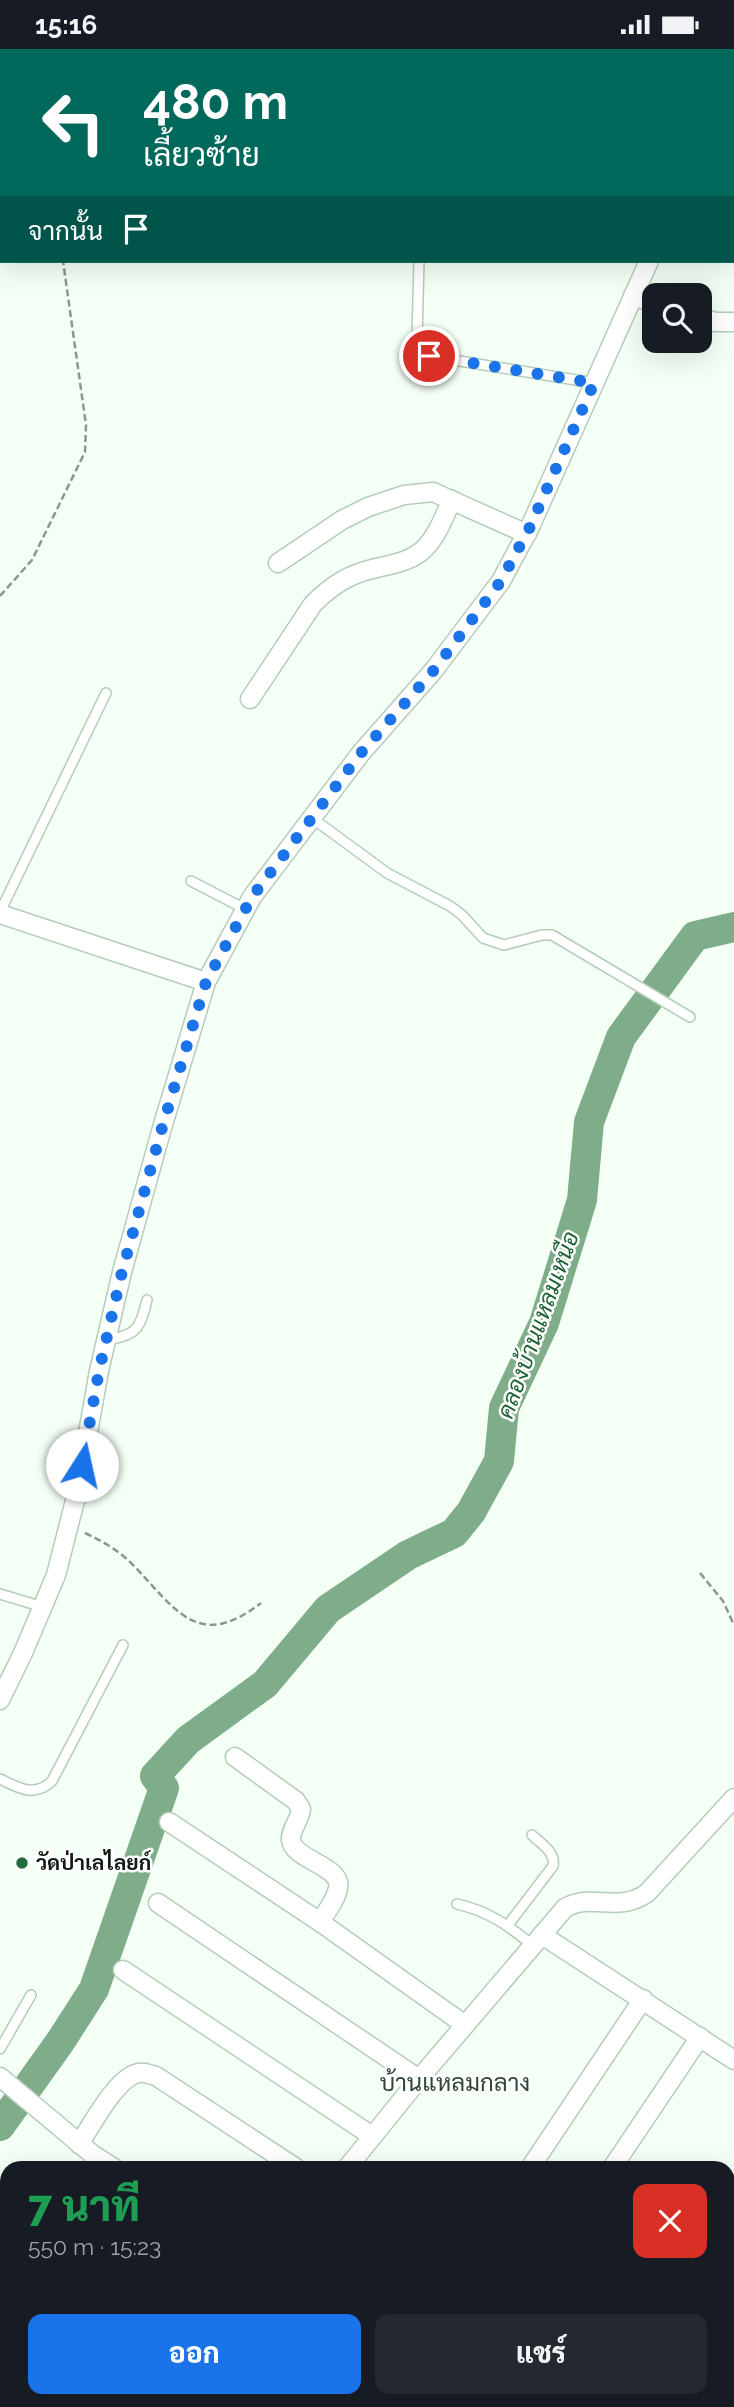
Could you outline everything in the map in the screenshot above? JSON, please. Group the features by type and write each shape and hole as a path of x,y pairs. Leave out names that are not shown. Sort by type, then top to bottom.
{"street":[{"path":"0,1700 56,1575 70,1525 106,1340 158,1141 206,982 252,897 361,753 434,670 501,581 527,534 648,263"},
{"path":"633,296 642,299"},
{"path":"712,321 734,322"},
{"path":"278,563 342,520 368,506 404,495 433,492 527,534"},
{"path":"250,699 313,604 324,593 356,574 411,559 418,554 435,536 452,500"},
{"path":"0,913 206,982"},
{"path":"235,1757 296,1801 301,1809 300,1818 291,1833 290,1842 295,1850 332,1873 339,1882 338,1891 320,1922"},
{"path":"352,2161 565,1908 579,1902 627,1903 638,1899 647,1893 734,1798"},
{"path":"169,1822 320,1922 465,2025"},
{"path":"159,1903 419,2079"},
{"path":"537,1940 643,2000 734,2060"},
{"path":"122,1969 372,2136"},
{"path":"535,2161 643,2000"},
{"path":"617,2161 700,2037"},
{"path":"87,2153 113,2094 127,2079 137,2073 146,2073 156,2076 285,2161"},
{"path":"0,2077 87,2153 101,2161"}],"lane":[{"path":"419,263 417,339 420,350 429,356 594,383"},
{"path":"0,913 106,692"},
{"path":"312,818 387,873 450,906 483,938 504,945 534,937 552,936 690,1017"},
{"path":"191,881 245,909"},
{"path":"106,1340 126,1336 137,1329 143,1320 148,1300"},
{"path":"0,1594 43,1607"},
{"path":"0,1779 29,1791 44,1789 52,1781 123,1645"},
{"path":"508,1925 553,1866 551,1853 531,1835"},
{"path":"457,1904 479,1909 537,1940"},
{"path":"0,2049 31,1996"}],"path":[{"path":"0,596 32,560 85,452 86,425 63,263"},
{"path":"70,1525 119,1552 158,1595 200,1624 220,1625 241,1618 261,1602"},
{"path":"700,1573 723,1601 734,1625"}],"waterway":[{"name":"คลองบ้านแหลมเหนือ","path":"0,2126 94,1989 164,1788 155,1776 188,1740 265,1684 328,1609 408,1555 454,1533 471,1512 499,1461 504,1408 544,1323 582,1200 589,1122 621,1037 695,936 734,927"}],"place":[{"name":"วัดป่าเลไลยก์","path":"22,1863"}],"district":[{"name":"บ้านแหลมกลาง","path":"455,2083"}],"route":[{"path":"82,1465 99,1371 122,1272 206,982 252,897 361,753 434,670 501,581 530,527 594,383 429,356"}]}
